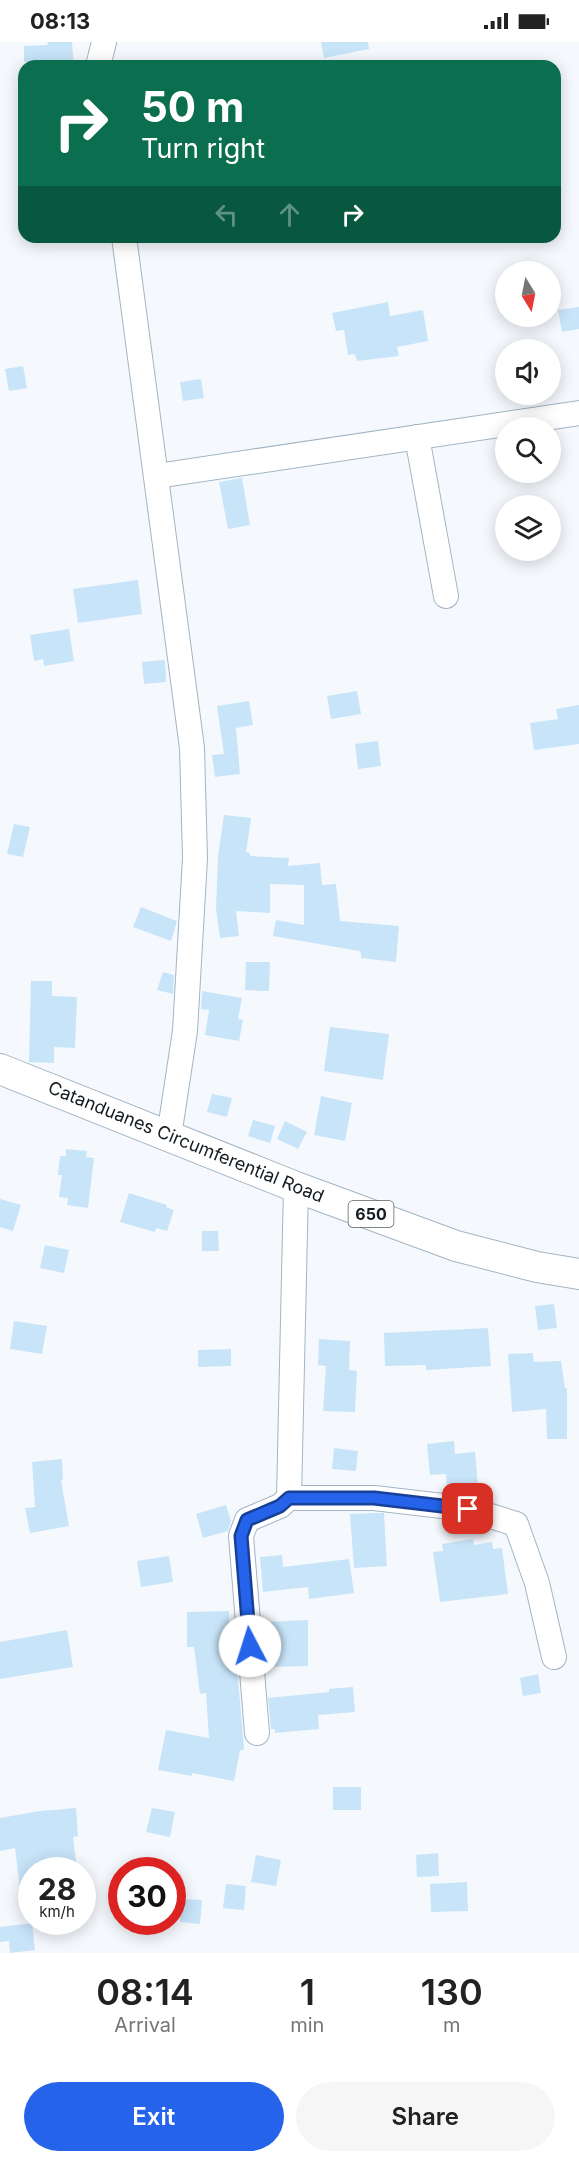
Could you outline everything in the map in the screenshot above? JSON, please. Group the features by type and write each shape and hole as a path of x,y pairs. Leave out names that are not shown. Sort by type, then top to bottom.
{"main road":[{"name":"Catanduanes Circumferential Road","path":"0,1069 296,1187 456,1246 537,1267 579,1274"}],"street":[{"path":"100,60 104,42"},
{"path":"125,243 192,748 195,858 185,1031 169,1136"},
{"path":"157,476 579,413"},
{"path":"417,437 446,596"},
{"path":"289,1498 296,1187"},
{"path":"257,1733 241,1536 247,1520 280,1506 289,1498 386,1499 468,1509 516,1524 537,1583 554,1657"}],"building":[{"path":"47,42 72,42 74,60 24,60 24,46 48,45"},
{"path":"321,42 368,42 369,49 324,58"},
{"path":"388,302 390,316 423,310 428,341 397,347 399,356 357,361 355,354 348,355 344,330 336,331 332,313"},
{"path":"579,307 579,329 562,332 561,310"},
{"path":"23,366 27,388 9,391 5,369"},
{"path":"201,379 204,398 183,401 180,382"},
{"path":"242,478 250,525 228,529 219,482"},
{"path":"138,580 142,614 78,623 73,589"},
{"path":"69,629 74,661 44,666 43,659 34,661 30,635"},
{"path":"165,660 166,682 144,684 142,662"},
{"path":"357,691 361,714 331,719 327,696"},
{"path":"249,701 253,725 236,728 240,774 215,777 212,755 224,754 217,706"},
{"path":"579,705 579,744 534,750 530,723 558,719 556,709"},
{"path":"378,741 381,766 358,769 355,744"},
{"path":"224,815 251,818 246,852 250,853 250,856 289,858 288,866 320,863 322,885 336,884 340,921 399,926 396,962 361,958 359,951 273,936 276,920 304,925 304,885 270,884 270,913 236,911 239,936 220,938 216,909 218,856"},
{"path":"14,824 30,827 23,857 7,854"},
{"path":"141,907 177,921 171,941 133,927"},
{"path":"246,962 270,962 269,991 245,990"},
{"path":"163,972 174,975 173,994 157,990"},
{"path":"31,981 52,981 52,996 77,997 75,1048 54,1047 54,1063 29,1062"},
{"path":"202,991 242,998 238,1019 243,1020 239,1041 205,1035 209,1010 201,1009"},
{"path":"330,1027 389,1034 383,1080 324,1071"},
{"path":"212,1094 232,1098 227,1117 207,1112"},
{"path":"321,1096 352,1103 345,1141 314,1135"},
{"path":"253,1120 275,1126 270,1143 248,1136"},
{"path":"285,1121 307,1132 298,1149 277,1139"},
{"path":"66,1149 87,1151 86,1157 94,1158 88,1208 67,1205 68,1198 59,1197 62,1175 58,1175 60,1156 66,1156"},
{"path":"129,1193 167,1205 166,1207 174,1210 167,1231 156,1228 155,1232 120,1222"},
{"path":"0,1199 21,1205 13,1231 0,1227"},
{"path":"202,1231 218,1231 219,1251 202,1251"},
{"path":"45,1245 69,1250 64,1273 40,1268"},
{"path":"554,1304 557,1328 538,1330 535,1306"},
{"path":"14,1321 47,1326 42,1354 10,1349"},
{"path":"488,1328 491,1366 426,1370 426,1365 385,1366 384,1333"},
{"path":"319,1339 350,1341 349,1370 357,1371 355,1412 323,1411 326,1366 318,1365"},
{"path":"231,1349 231,1366 198,1367 198,1350"},
{"path":"533,1353 534,1362 561,1361 565,1388 567,1388 567,1439 547,1439 546,1409 512,1412 508,1354"},
{"path":"454,1441 455,1454 475,1452 478,1486 447,1489 446,1474 430,1475 427,1444"},
{"path":"334,1448 358,1451 356,1471 332,1469"},
{"path":"62,1459 63,1480 61,1480 69,1526 30,1533 25,1508 35,1507 32,1462"},
{"path":"226,1505 231,1521 228,1531 203,1538 196,1514"},
{"path":"384,1513 387,1566 354,1568 350,1514"},
{"path":"473,1539 474,1545 492,1542 493,1549 502,1548 508,1594 440,1602 433,1552 443,1551 442,1544"},
{"path":"282,1555 283,1567 349,1559 354,1593 309,1599 308,1587 263,1592 260,1557"},
{"path":"169,1556 173,1582 141,1587 137,1561"},
{"path":"229,1611 229,1657 236,1656 244,1750 240,1750 234,1781 192,1773 192,1776 158,1770 166,1730 209,1738 206,1693 200,1694 194,1647 187,1647 187,1612"},
{"path":"308,1620 308,1666 269,1667 268,1622"},
{"path":"67,1630 73,1667 0,1679 0,1642"},
{"path":"538,1674 541,1693 523,1696 520,1678"},
{"path":"353,1687 355,1712 318,1715 319,1729 275,1733 275,1729 271,1729 268,1698 329,1692 329,1689"},
{"path":"333,1787 361,1787 361,1810 333,1810"},
{"path":"76,1808 78,1836 73,1837 75,1857 18,1857 18,1872 15,1848 0,1851 0,1818"},
{"path":"152,1808 175,1812 170,1837 146,1832"},
{"path":"438,1853 439,1876 417,1877 416,1855"},
{"path":"256,1855 281,1860 276,1886 251,1882"},
{"path":"467,1882 468,1911 431,1912 430,1884"},
{"path":"226,1884 246,1886 244,1910 223,1908"},
{"path":"186,1899 202,1900 200,1924 186,1923"},
{"path":"18,1925 18,1935 33,1935 35,1950 10,1953 9,1941 0,1942 0,1927"}],"route":[{"path":"250,1646 241,1536 247,1520 280,1506 289,1498 374,1498 468,1509"}]}
